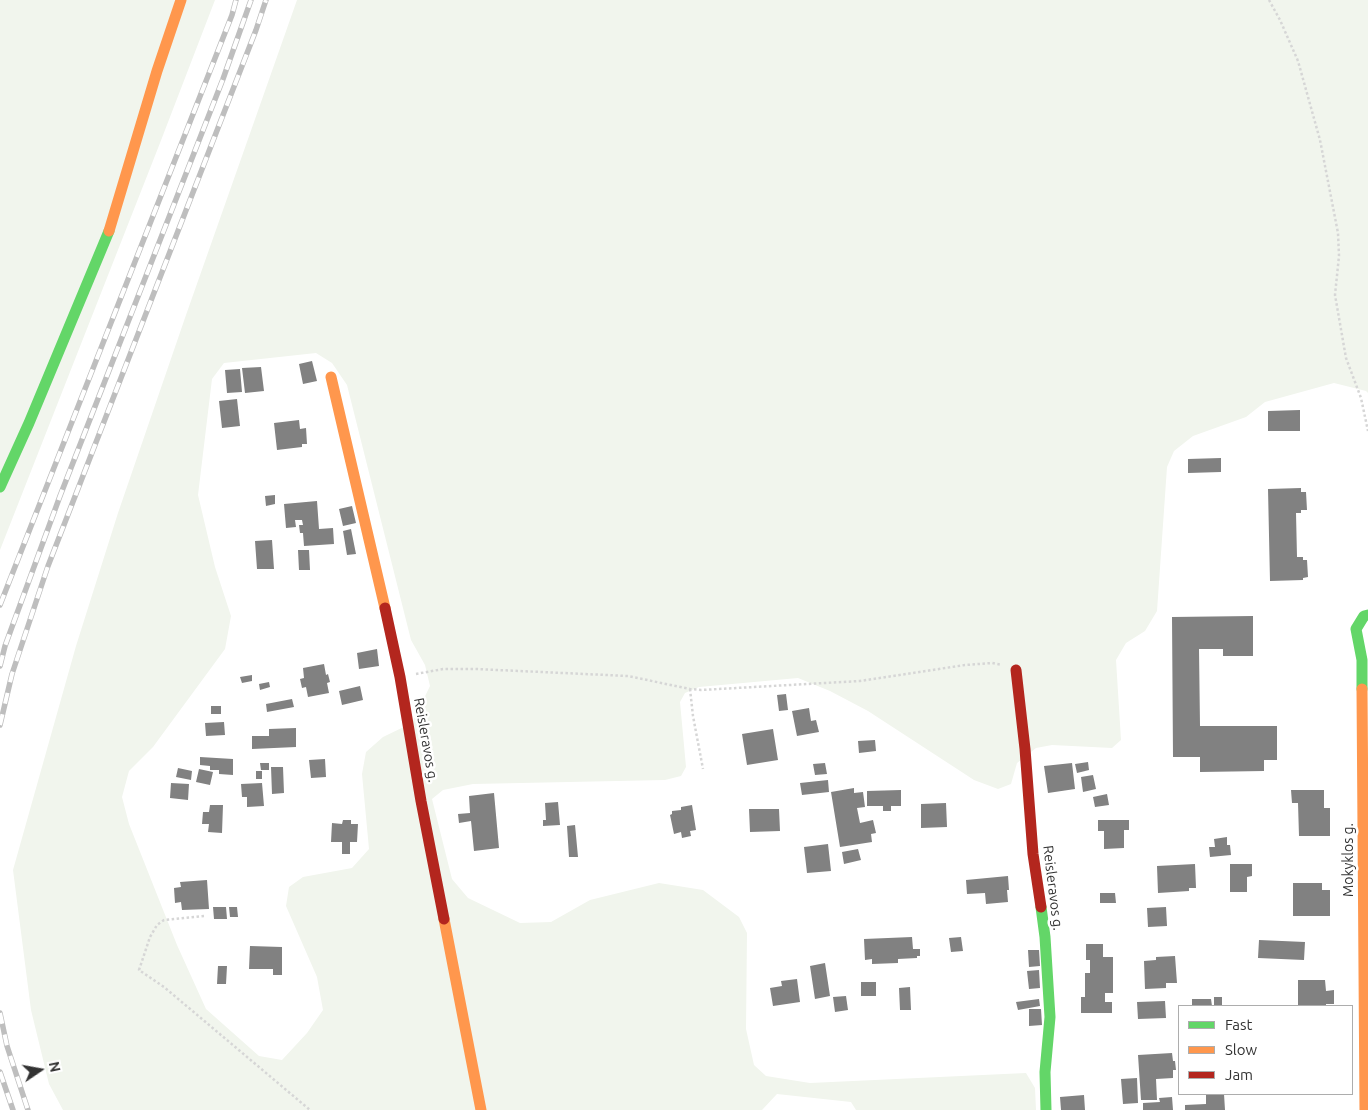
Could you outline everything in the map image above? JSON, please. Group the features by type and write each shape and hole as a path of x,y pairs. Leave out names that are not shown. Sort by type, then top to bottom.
{"street":[{"path":"0,487 29,423 111,227 157,71 181,0"},
{"name":"Reisleravos g.","path":"331,377 379,578 400,677 421,801 481,1110"},
{"name":"Mokyklos g.","path":"1365,1110 1362,660 1356,630 1364,616 1368,615"},
{"name":"Reisleravos g.","path":"1016,670 1025,748 1033,854 1045,937 1048,981 1050,1017 1045,1072 1046,1110"}],"path":[{"path":"1269,0 1298,61 1320,140 1338,233 1339,256 1335,295 1346,358 1361,398 1368,431"},
{"path":"400,677 443,669 476,669 628,676 701,690 860,681 965,665 992,663 1016,670"},
{"path":"690,689 703,769"},
{"path":"204,916 164,920 156,925 139,970 164,987 310,1110"}],"shaded area":[{"path":"0,0 215,0 0,550"},
{"path":"297,0 1368,0 1368,393 1334,383 1265,402 1246,417 1193,436 1174,451 1167,467 1157,611 1145,631 1126,643 1116,660 1121,740 1112,748 1052,745 1036,748 1017,763 1011,784 998,789 974,780 868,711 830,691 798,678 699,687 685,693 680,702 686,767 681,776 665,780 473,784 443,790 432,799 452,879 468,898 520,923 551,922 590,900 659,883 703,890 739,917 747,933 746,1029 754,1065 766,1076 810,1083 1026,1073 1035,1088 1036,1110 856,1110 851,1102 777,1094 762,1110 63,1110 49,1084 31,1010 13,870 76,646 118,513","holes":["316,353 332,363 347,385 411,640 425,665 430,686 412,723 383,737 366,752 362,774 369,849 352,868 303,877 289,887 286,906 317,977 323,1010 307,1033 282,1060 259,1056 206,1009 177,945 129,824 122,797 129,771 153,747 225,649 231,616 215,567 198,495 212,379 224,363"]}],"building":[{"path":"312,361 317,381 303,384 299,364"},
{"path":"261,367 264,391 245,393 242,368"},
{"path":"240,369 242,392 227,393 225,370"},
{"path":"237,399 240,426 222,428 219,401"},
{"path":"1300,410 1300,431 1268,431 1268,411"},
{"path":"299,420 300,429 306,428 307,444 302,444 302,447 277,450 274,423"},
{"path":"1221,458 1221,472 1188,473 1188,459"},
{"path":"1301,488 1301,492 1306,492 1307,510 1301,510 1301,513 1296,513 1297,557 1303,557 1303,560 1307,560 1308,577 1303,578 1303,580 1270,581 1268,489"},
{"path":"275,495 275,504 266,506 265,496"},
{"path":"317,501 319,529 333,528 334,544 304,546 303,533 300,533 299,525 303,525 302,520 295,520 296,527 286,528 284,504"},
{"path":"352,506 356,523 343,526 339,509"},
{"path":"351,529 356,554 347,555 343,531"},
{"path":"272,540 274,569 257,569 255,541"},
{"path":"298,550 309,550 310,570 299,570"},
{"path":"1253,616 1253,656 1223,656 1223,649 1199,649 1200,726 1277,726 1277,760 1264,760 1264,771 1200,772 1200,757 1173,757 1172,617"},
{"path":"377,649 379,666 359,669 357,653"},
{"path":"324,664 326,675 328,674 330,682 327,683 329,693 308,697 306,687 302,688 300,679 304,678 303,668"},
{"path":"252,675 252,681 242,683 240,677"},
{"path":"269,682 270,687 260,690 259,684"},
{"path":"360,686 363,700 342,705 339,691"},
{"path":"786,694 788,710 779,711 777,695"},
{"path":"292,699 294,707 267,712 266,704"},
{"path":"211,706 221,706 221,714 211,714"},
{"path":"809,708 811,721 816,720 819,732 797,736 792,711"},
{"path":"224,722 225,735 206,736 205,723"},
{"path":"296,728 296,747 252,749 252,736 269,736 269,729"},
{"path":"773,729 778,760 747,765 742,734"},
{"path":"875,740 876,751 859,753 858,741"},
{"path":"200,757 233,759 233,775 219,774 219,770 210,770 210,766 200,765"},
{"path":"325,759 326,777 311,778 309,760"},
{"path":"1088,762 1089,770 1077,773 1075,764"},
{"path":"260,763 269,763 269,770 261,770"},
{"path":"825,763 827,774 815,775 813,764"},
{"path":"1072,763 1075,789 1048,793 1044,766"},
{"path":"271,767 283,767 284,793 272,794"},
{"path":"178,768 192,771 191,780 176,777"},
{"path":"199,769 213,772 210,785 196,782"},
{"path":"256,771 262,771 262,779 256,779"},
{"path":"1093,775 1096,789 1083,792 1081,777"},
{"path":"828,780 829,792 802,795 800,783"},
{"path":"171,783 189,784 188,800 170,798"},
{"path":"262,783 264,806 247,807 247,797 242,797 241,784"},
{"path":"854,788 854,793 863,792 865,807 857,808 860,823 873,820 876,833 871,834 872,842 840,847 831,792"},
{"path":"901,790 901,806 891,806 891,811 883,811 883,806 867,806 867,791"},
{"path":"1291,790 1324,790 1324,808 1330,808 1330,836 1299,836 1298,803 1292,803"},
{"path":"494,793 499,848 474,851 471,821 459,823 458,814 470,813 469,796"},
{"path":"1107,794 1109,805 1095,807 1093,797"},
{"path":"558,802 560,825 543,826 543,820 546,820 545,803"},
{"path":"946,803 947,827 921,828 921,804"},
{"path":"210,805 223,805 222,833 208,832 209,824 202,824 203,812 209,812"},
{"path":"692,805 696,830 690,831 691,836 682,838 681,832 674,834 670,815 672,811 681,810 681,807"},
{"path":"749,809 779,809 780,831 750,832"},
{"path":"343,820 351,820 351,824 358,824 357,842 350,842 350,854 342,854 342,842 331,842 332,823 342,824"},
{"path":"1098,820 1129,820 1129,830 1124,830 1124,848 1104,849 1104,831 1098,831"},
{"path":"575,825 578,857 569,857 567,826"},
{"path":"1227,837 1227,845 1230,845 1231,855 1210,857 1209,847 1215,847 1214,839"},
{"path":"828,844 831,871 807,873 804,847"},
{"path":"858,849 861,860 844,864 842,852"},
{"path":"1195,864 1196,888 1189,888 1189,891 1158,893 1157,866"},
{"path":"1230,864 1252,864 1252,876 1247,877 1247,892 1230,892"},
{"path":"1008,876 1008,902 986,904 985,893 967,894 966,880"},
{"path":"207,880 209,909 182,910 181,902 175,903 174,888 181,887 180,882"},
{"path":"1293,883 1322,883 1322,890 1330,890 1330,916 1293,916"},
{"path":"1100,893 1115,893 1116,903 1100,903"},
{"path":"213,907 226,907 227,919 214,919"},
{"path":"229,907 237,907 238,917 230,917"},
{"path":"1166,907 1167,926 1148,927 1147,908"},
{"path":"912,937 913,949 920,949 920,956 917,956 917,958 898,959 898,963 872,964 872,959 865,960 864,939"},
{"path":"961,937 963,951 951,952 949,938"},
{"path":"1259,940 1305,942 1304,960 1258,958"},
{"path":"1086,944 1103,944 1103,957 1113,957 1113,993 1105,993 1105,1002 1112,1002 1112,1013 1081,1013 1081,997 1085,997 1085,973 1090,973 1090,960 1086,960"},
{"path":"250,946 282,947 282,975 273,975 273,969 249,969"},
{"path":"1028,950 1039,950 1040,966 1029,967"},
{"path":"1175,956 1177,983 1166,983 1166,988 1145,989 1144,961 1156,960 1156,957"},
{"path":"825,963 830,996 815,999 810,966"},
{"path":"218,966 227,966 226,984 217,984"},
{"path":"1039,970 1040,988 1029,989 1027,971"},
{"path":"797,979 800,1002 773,1006 770,988 782,986 781,981"},
{"path":"1298,980 1325,980 1326,991 1334,990 1334,1004 1298,1005"},
{"path":"861,982 876,982 876,996 861,996"},
{"path":"910,987 911,1010 900,1010 899,988"},
{"path":"846,996 848,1010 835,1012 833,997"},
{"path":"1214,997 1222,997 1222,1005 1214,1005"},
{"path":"1039,999 1040,1006 1018,1010 1016,1002"},
{"path":"1192,999 1211,999 1212,1005 1192,1005"},
{"path":"1165,1001 1166,1018 1138,1019 1137,1002"},
{"path":"1029,1009 1041,1009 1042,1025 1029,1026"},
{"path":"1172,1053 1176,1070 1173,1070 1173,1078 1156,1079 1157,1100 1141,1100 1138,1055"},
{"path":"1137,1078 1138,1103 1123,1104 1121,1079"},
{"path":"1084,1095 1085,1110 1061,1110 1060,1097"},
{"path":"1206,1095 1224,1095 1225,1110 1185,1110 1185,1105 1206,1104"},
{"path":"1172,1097 1173,1110 1143,1110 1143,1103 1160,1102 1159,1098"}],"railway":[{"path":"0,605 232,15 236,0"},
{"path":"0,666 5,646 60,496 223,79 251,0"},
{"path":"0,725 12,674 48,566 266,0"},
{"path":"0,1013 7,1046 28,1110"},
{"path":"0,1072 13,1110"}],"traffic: fast":[{"path":"0,487 29,423 109,231"},
{"path":"1362,689 1362,660 1356,629 1364,616 1368,615"},
{"path":"1041,907 1045,937 1050,1017 1045,1072 1046,1110"}],"traffic: slow":[{"path":"109,231 157,71 181,0"},
{"path":"331,377 385,608"},
{"path":"1362,689 1365,1110"},
{"path":"444,919 481,1110"}],"traffic: jam":[{"path":"385,608 400,677 421,801 444,919"},
{"path":"1016,670 1025,749 1033,854 1041,907"}]}
